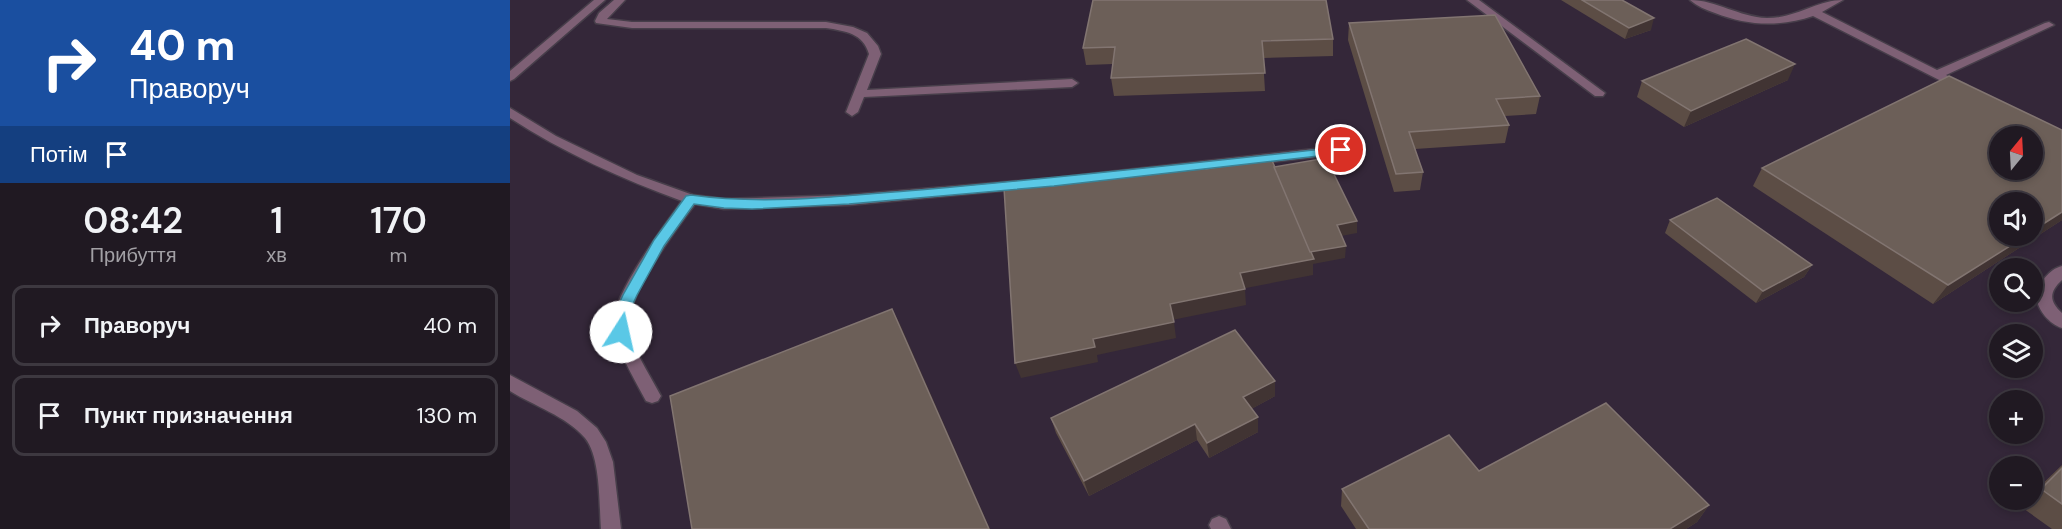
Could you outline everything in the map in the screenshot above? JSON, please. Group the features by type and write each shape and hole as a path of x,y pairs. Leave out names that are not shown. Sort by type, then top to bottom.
{"lane":[{"path":"510,77 600,0"},
{"path":"620,0 600,21 632,25 826,25 856,30 874,45 875,54 852,112"},
{"path":"1475,0 1599,93"},
{"path":"1695,0 1733,16 1756,21 1792,21 1839,0"},
{"path":"1814,12 1978,96"},
{"path":"1936,75 2049,25"},
{"path":"859,94 1072,83"},
{"path":"510,112 551,139 609,168 691,199 724,204 849,200 1054,182 1341,150"},
{"path":"652,396 621,332 620,317 659,243 691,199"},
{"path":"2062,271 2043,292 2042,300 2049,312 2062,322"},
{"path":"510,382 580,423 597,440 602,456 611,529"}],"shaded area":[{"path":"510,0 2062,0 2062,529 510,529"}],"building":[{"path":"1093,0 1326,0 1333,39 1262,41 1265,73 1111,78 1115,47 1083,48"},
{"path":"1582,0 1622,0 1654,18 1629,28"},
{"path":"1495,15 1540,96 1496,99 1509,125 1409,132 1423,172 1396,174 1349,23"},
{"path":"1746,39 1795,64 1691,111 1642,81"},
{"path":"1949,76 2062,130 2062,212 2043,224 2043,192 1989,192 1989,246 2010,246 1948,285 1762,168"},
{"path":"1271,158 1314,259 1240,273 1245,289 1170,304 1174,322 1093,339 1095,347 1015,363 1004,188 1069,177 1070,182 1138,171 1139,176 1204,165 1206,169"},
{"path":"1326,158 1357,221 1337,225 1346,246 1310,252 1274,167"},
{"path":"1717,198 1812,265 1763,291 1670,220"},
{"path":"892,309 989,529 692,529 670,396"},
{"path":"1235,330 1275,381 1243,397 1258,417 1207,443 1195,424 1084,481 1051,418"},
{"path":"1606,403 1709,505 1670,529 1369,529 1342,489 1449,435 1479,471"},
{"path":"2062,468 2062,504 2043,490 2043,487"}],"route":[{"path":"621,332 620,317 630,295 659,243 691,199 724,204 849,200 1054,182 1341,150"}]}
